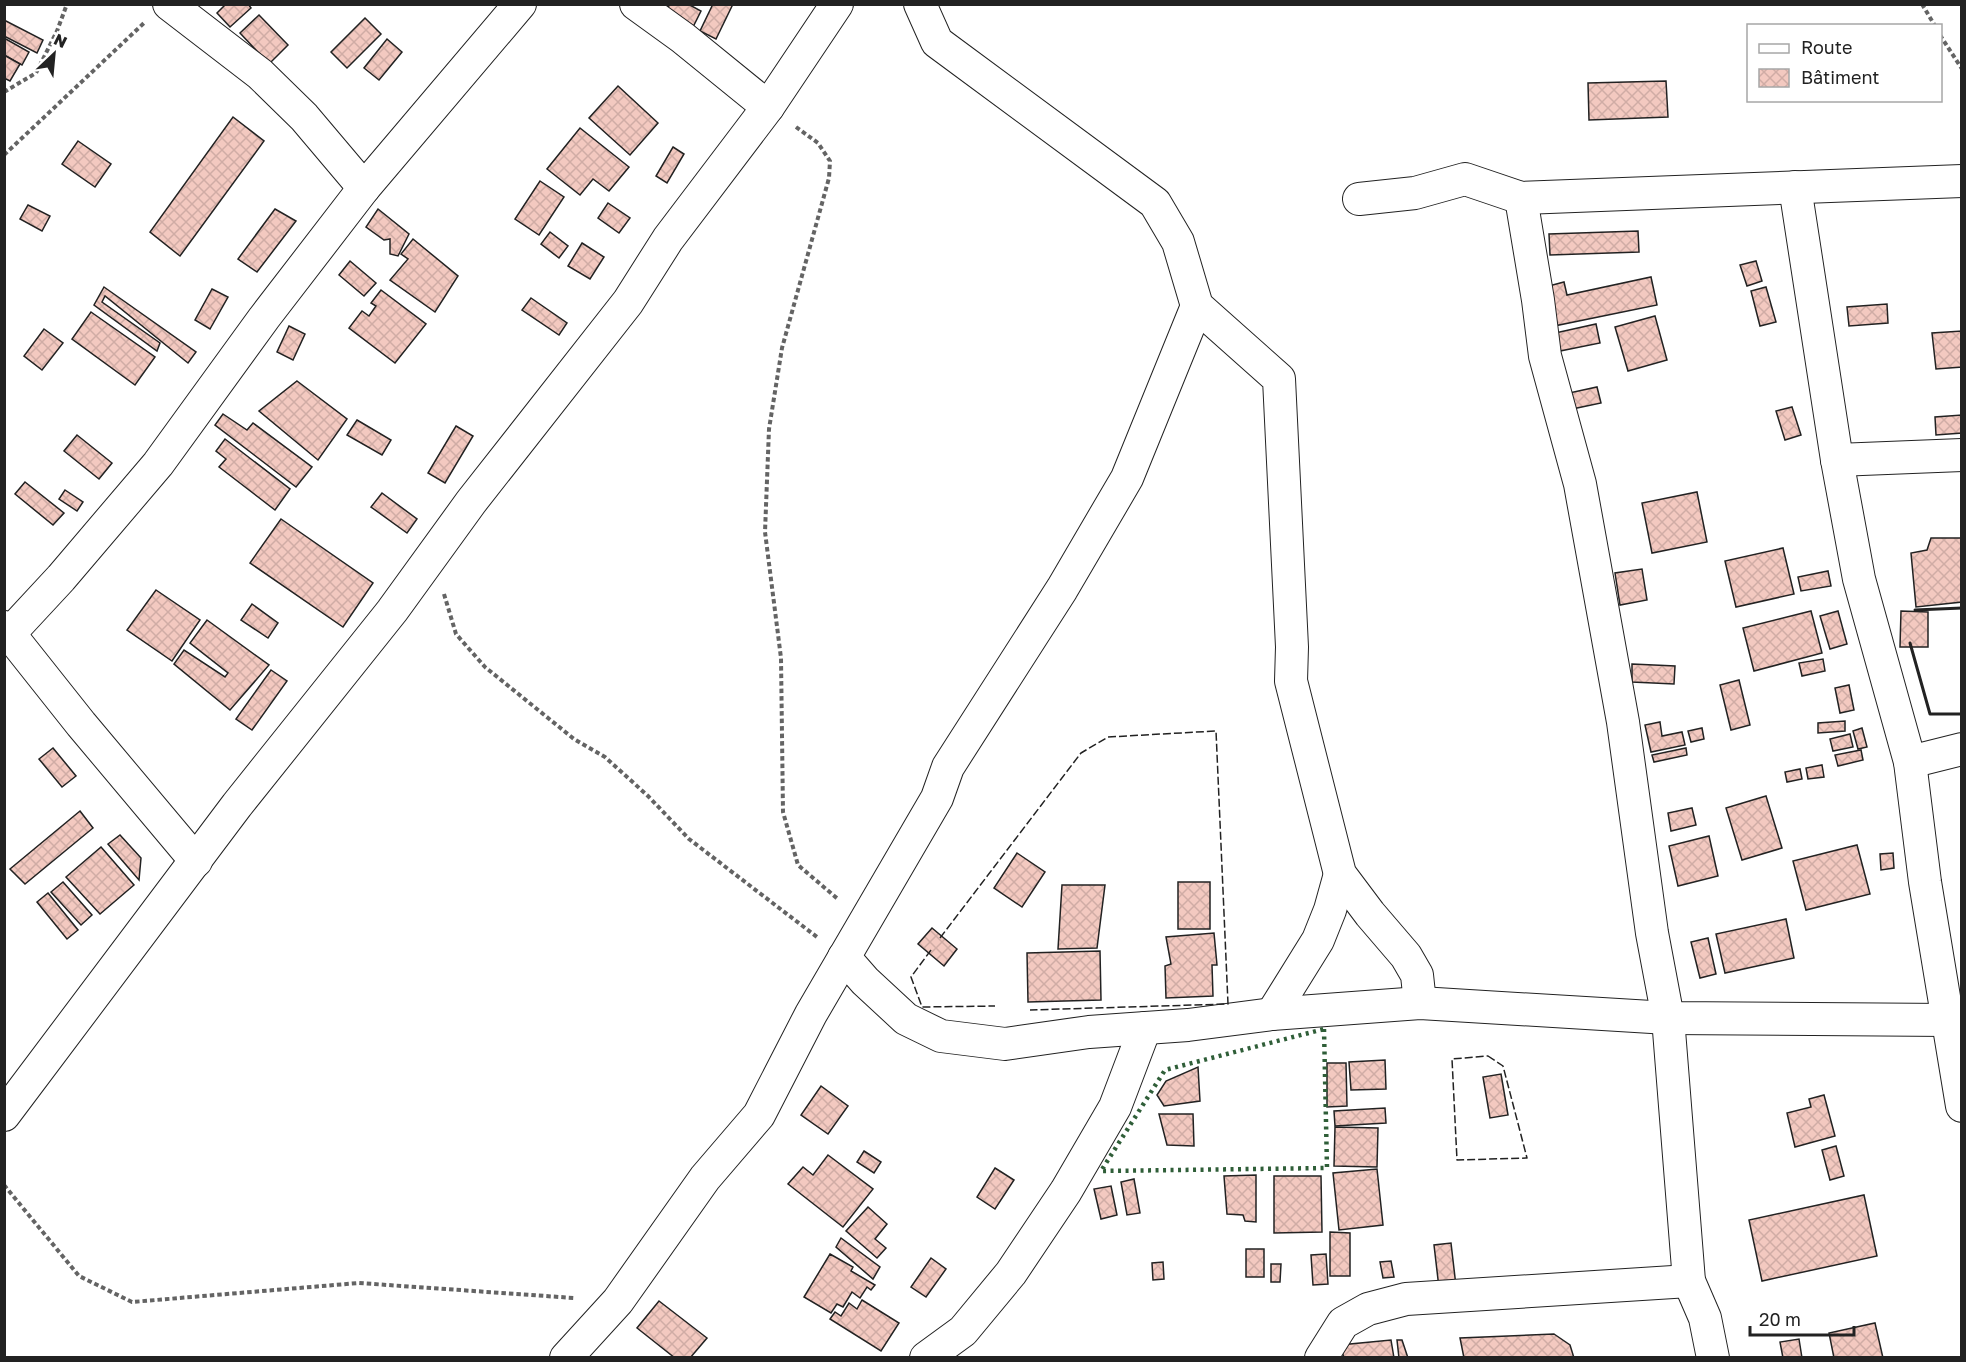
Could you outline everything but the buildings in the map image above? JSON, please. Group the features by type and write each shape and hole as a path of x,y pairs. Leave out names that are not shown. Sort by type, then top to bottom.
{"street":[{"path":"196,861 81,724 7,631 61,578 158,464 264,318 364,188 520,4"},
{"path":"636,4 683,38 768,107"},
{"path":"5,1114 237,805 392,611 471,502 628,302 668,239 768,107 837,4"},
{"path":"920,4 937,42 1155,203 1178,242 1197,306 1279,379 1292,648 1291,681 1340,874 1370,915 1406,956 1417,975 1420,1003"},
{"path":"159,12 260,74 304,117 364,188"},
{"path":"1359,200 1415,193 1465,179 1521,198 1962,181"},
{"path":"1794,187 1858,579 1910,762 1925,882 1962,1106"},
{"path":"1521,198 1545,356 1580,484 1623,723 1652,933 1668,1018 1689,1281 1705,1318 1713,1358"},
{"path":"566,1358 618,1301 705,1178 759,1115 811,1014 937,798 948,767 1062,589 1127,478 1197,306"},
{"path":"1837,460 1962,455"},
{"path":"1910,762 1962,749"},
{"path":"1272,1014 1318,940 1330,910 1340,874"},
{"path":"844,957 865,981 906,1019 941,1036 1005,1044 1089,1032 1188,1025 1272,1014 1420,1003 1668,1018 1949,1020"},
{"path":"926,1358 965,1344 1066,1191 1115,1107 1145,1028"},
{"path":"1321,1358 1343,1323 1368,1309 1406,1299 1689,1281"}],"path":[{"path":"4,92 36,73 68,4"},
{"path":"1922,4 1934,24"},
{"path":"4,155 159,12"},
{"path":"1942,37 1962,69"},
{"path":"768,107 818,144 830,161 829,178 782,348 769,429 765,532 781,658 783,812 798,865 864,923"},
{"path":"443,591 456,634 485,667 574,739 605,757 648,795 689,839 844,957"},
{"path":"4,1185 79,1276 132,1302 359,1283 618,1301"}],"hedge":[{"path":"1324,1029 1327,1168 1101,1171 1165,1070 1324,1029"}],"fence":[{"path":"940,938 1081,753 1108,737 1216,731 1228,1004 1030,1010"},
{"path":"931,950 911,977 922,1007 995,1006"},
{"path":"1488,1056 1503,1066 1527,1158 1457,1160 1452,1059 1488,1056"}],"wall":[{"path":"1915,610 1962,608"},
{"path":"1910,643 1930,714 1962,714"}]}
